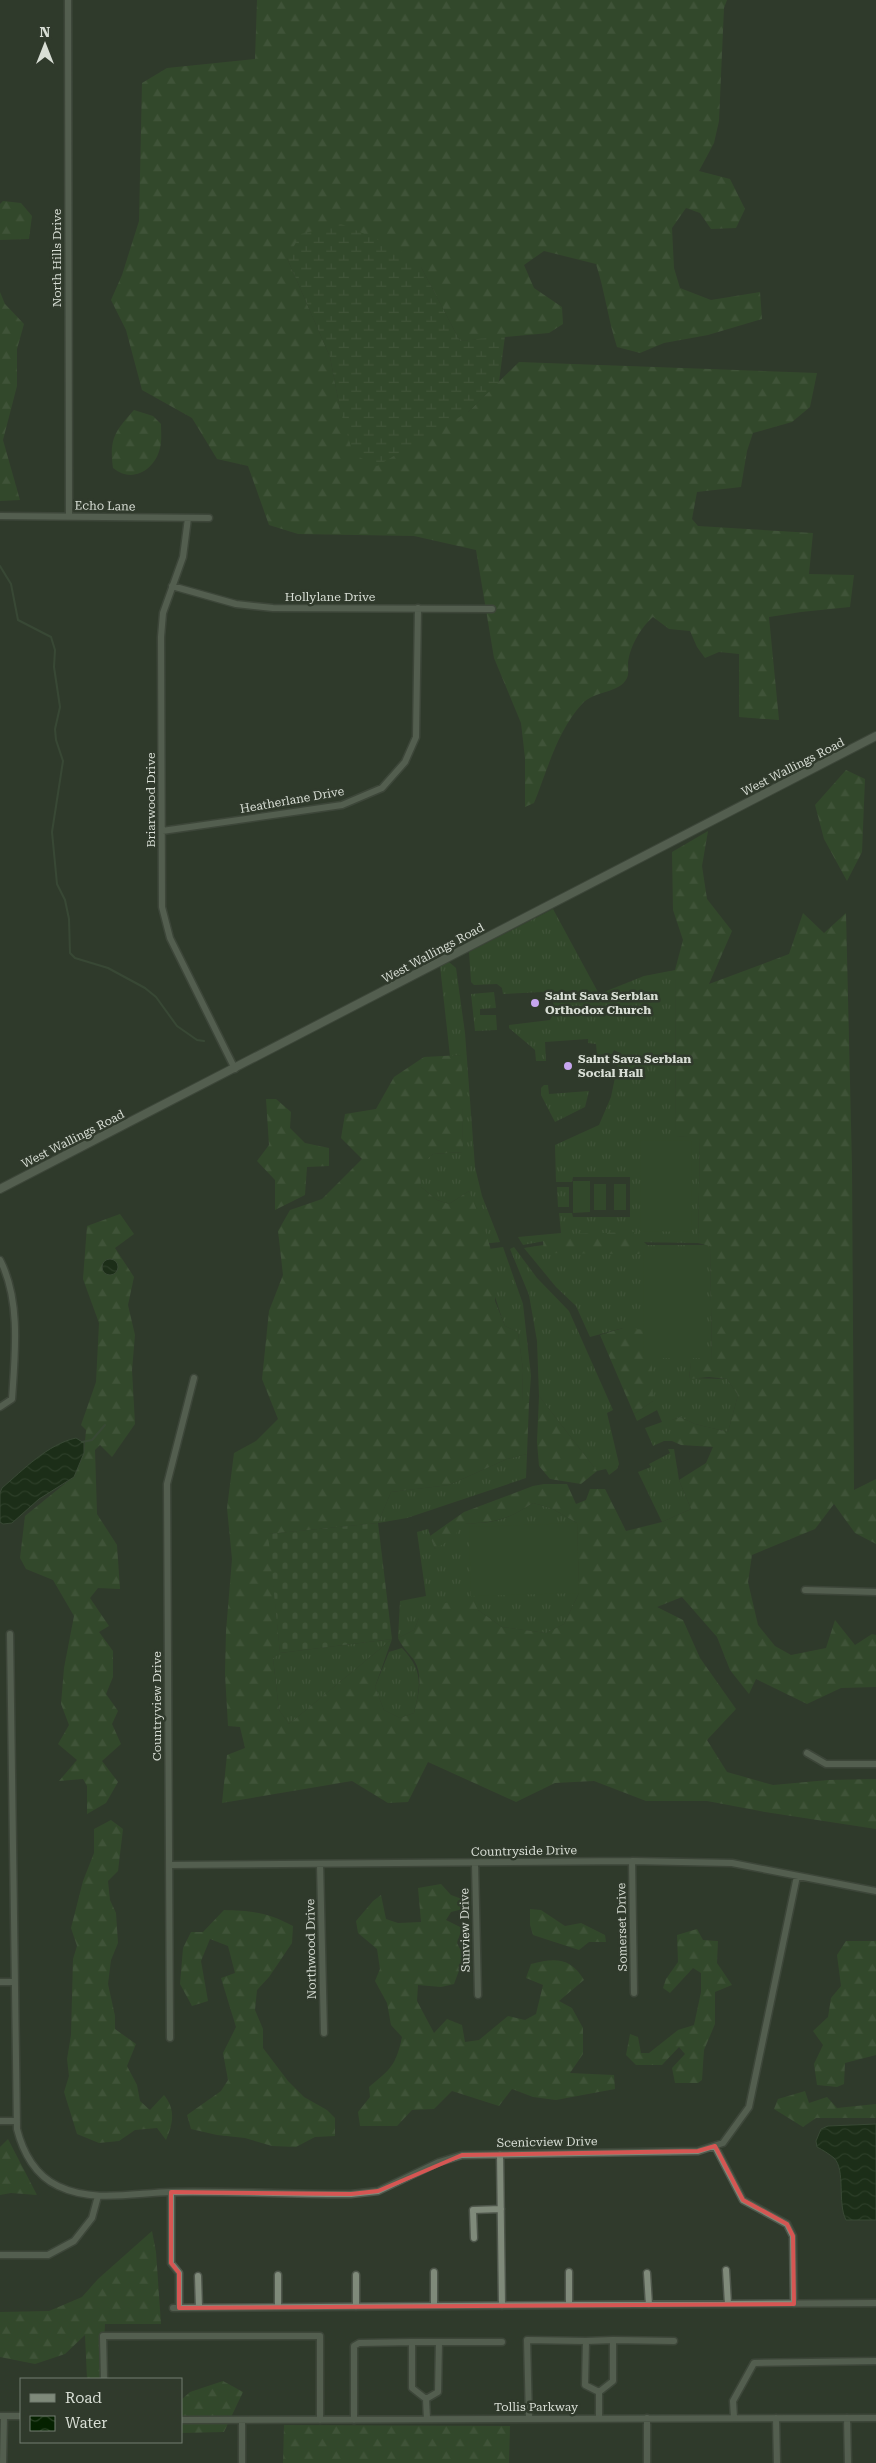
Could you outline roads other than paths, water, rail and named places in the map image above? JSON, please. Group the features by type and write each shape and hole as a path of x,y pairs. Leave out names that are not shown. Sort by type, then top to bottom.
{"street":[{"name":"North Hills Drive","path":"68,0 69,516"},
{"name":"Echo Lane","path":"0,516 209,518"},
{"name":"Briarwood Drive","path":"188,518 183,557 163,613 161,637 162,907 170,938 235,1069"},
{"name":"Hollylane Drive","path":"172,586 236,604 273,608 492,609"},
{"name":"Heatherlane Drive","path":"162,831 342,805 382,788 405,762 416,737 418,608"},
{"name":"West Wallings Road","path":"0,1189 876,736"},
{"path":"0,1260 8,1277 14,1334 12,1399 0,1407"},
{"name":"Countryview Drive","path":"170,2038 167,1484 194,1378"},
{"path":"805,1590 876,1592"},
{"name":"Scenicview Drive","path":"10,1634 17,2121 22,2146 39,2172 56,2186 66,2190 98,2196 171,2192 328,2194 378,2191 439,2162 462,2155 698,2151 715,2146"},
{"path":"807,1753 826,1764 876,1764"},
{"name":"Countryside Drive","path":"170,1865 475,1864 632,1861 732,1863 876,1891"},
{"name":"Somerset Drive","path":"632,1861 634,1993"},
{"name":"Northwood Drive","path":"320,1864 324,2033"},
{"name":"Sunview Drive","path":"475,1864 478,1996"},
{"path":"794,2304 793,2236 787,2224 743,2200 715,2146 723,2143 750,2107 797,1876"},
{"path":"0,1982 14,1982"},
{"path":"0,2121 17,2121"},
{"path":"500,2154 502,2306"},
{"path":"171,2192 171,2263 179,2273 176,2308 876,2303"},
{"path":"0,2255 48,2255 74,2241 92,2218 98,2196"},
{"path":"474,2238 474,2210 500,2209"},
{"path":"726,2270 728,2304"},
{"path":"434,2272 434,2306"},
{"path":"569,2272 569,2305"},
{"path":"647,2273 649,2305"},
{"path":"356,2274 356,2307"},
{"path":"278,2275 278,2307"},
{"path":"198,2276 199,2308"},
{"path":"104,2378 103,2336 320,2336 320,2420"},
{"path":"529,2418 528,2340 674,2341"},
{"path":"599,2392 613,2382 614,2340"},
{"path":"586,2341 585,2385 599,2392"},
{"path":"412,2342 412,2388 426,2399 427,2419"},
{"path":"426,2399 438,2392 439,2342"},
{"path":"354,2420 354,2346 359,2343 502,2342"},
{"path":"734,2418 733,2401 754,2362 876,2361"},
{"path":"599,2392 599,2418"},
{"path":"3,2463 2,2416 20,2416"},
{"path":"647,2418 647,2463"},
{"path":"776,2418 777,2463"},
{"path":"847,2418 848,2463"},
{"name":"Tollis Parkway","path":"182,2420 876,2418"},
{"path":"242,2420 242,2463"}],"water":[{"path":"110,1259 116,1261 118,1267 116,1273 110,1275 104,1273 102,1267 104,1261"},
{"path":"76,1438 84,1443 84,1453 74,1477 39,1499 12,1523 3,1524 0,1522 0,1493 2,1488 46,1452 66,1441"},
{"path":"876,2124 876,2220 846,2220 843,2213 838,2163 834,2158 817,2147 816,2141 821,2129 828,2126"}],"waterway":[{"path":"0,566 11,584 18,620 51,637 55,650 54,667 60,707 55,729 56,740 63,761 52,832 57,884 65,900 69,919 70,953 75,958 108,968 145,988 156,997 177,1026 197,1040 204,1041"},
{"path":"82,1442 92,1440 105,1425"}],"place":[{"name":"Saint Sava Serbian Orthodox Church","path":"535,1003"},
{"name":"Saint Sava Serbian Social Hall","path":"568,1066"}]}
